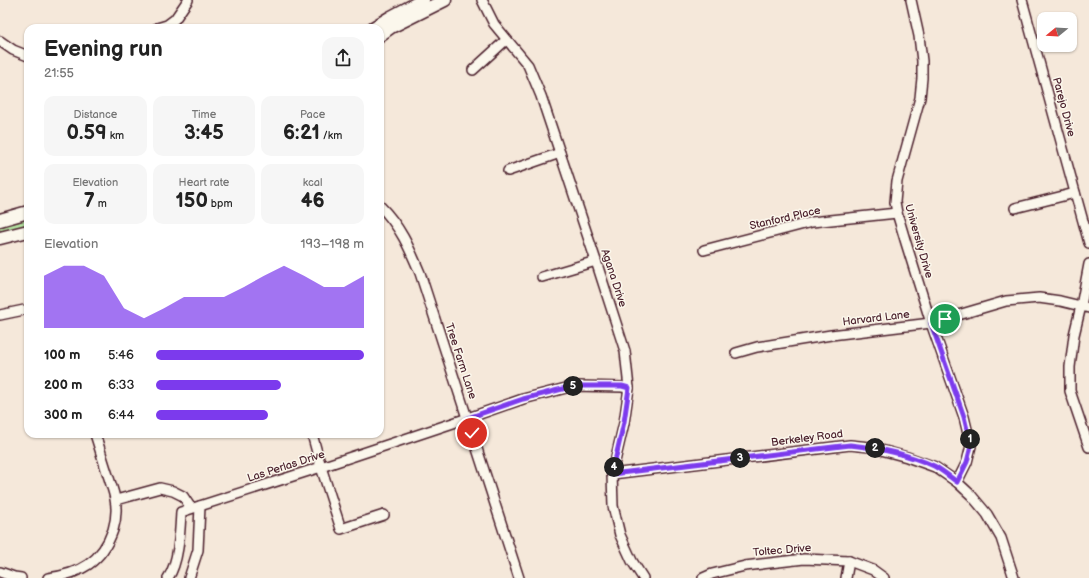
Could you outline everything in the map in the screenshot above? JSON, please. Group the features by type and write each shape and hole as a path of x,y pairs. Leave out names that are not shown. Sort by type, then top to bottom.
{"main road":[{"path":"380,24 423,0"},
{"path":"384,32 391,27 445,0"},
{"path":"0,220 24,213"},
{"path":"0,238 24,231"}],"street":[{"path":"168,24 175,18 188,0"},
{"name":"Agana Drive","path":"482,0 494,24 528,65 541,96 625,351 629,388 624,422 612,474 613,506 620,535 632,561 643,578"},
{"name":"University Drive","path":"911,0 919,36 922,61 922,78 920,98 897,181 895,202 896,213 931,323 964,417 971,446 967,462 957,482"},
{"name":"Parejo Drive","path":"1022,0 1089,243"},
{"path":"474,70 506,40"},
{"path":"0,41 13,50 24,54"},
{"path":"508,172 560,153"},
{"path":"1015,208 1075,193"},
{"name":"Tree Farm Lane","path":"384,210 407,242 422,280 519,578"},
{"name":"Stanford Place","path":"704,250 812,222 896,213"},
{"path":"542,277 596,261"},
{"path":"1089,264 1085,307 1074,335 1070,367 1070,391 1089,447"},
{"name":"Harvard Lane","path":"736,353 757,347 831,335 931,323 1006,300 1039,298 1085,307"},
{"path":"0,315 24,310"},
{"name":"Las Perlas Drive","path":"172,577 180,534 181,512 523,399 574,386 622,386 629,388"},
{"path":"48,578 75,572 98,557 106,545 113,527 115,521 116,500 96,438"},
{"path":"313,438 320,467 341,529 384,515"},
{"name":"Berkeley Road","path":"612,474 850,445 870,447 907,457 935,467 957,482 971,495 987,514 1001,538 1014,578"},
{"path":"116,500 160,488 173,491 183,496 196,507 198,550 189,578"},
{"name":"Toltec Drive","path":"703,578 712,574 745,566 804,559 849,560 873,570 884,578"},
{"path":"846,578 849,560"},
{"path":"0,572 20,578"}],"green space":[{"path":"24,220 24,227 0,233 0,227"}],"route":[{"path":"472,433 468,418 523,399 574,386 622,386 629,388 624,422 612,474 850,445 870,447 907,457 935,467 957,482 967,462 971,446 964,417 931,323 945,319"}]}
